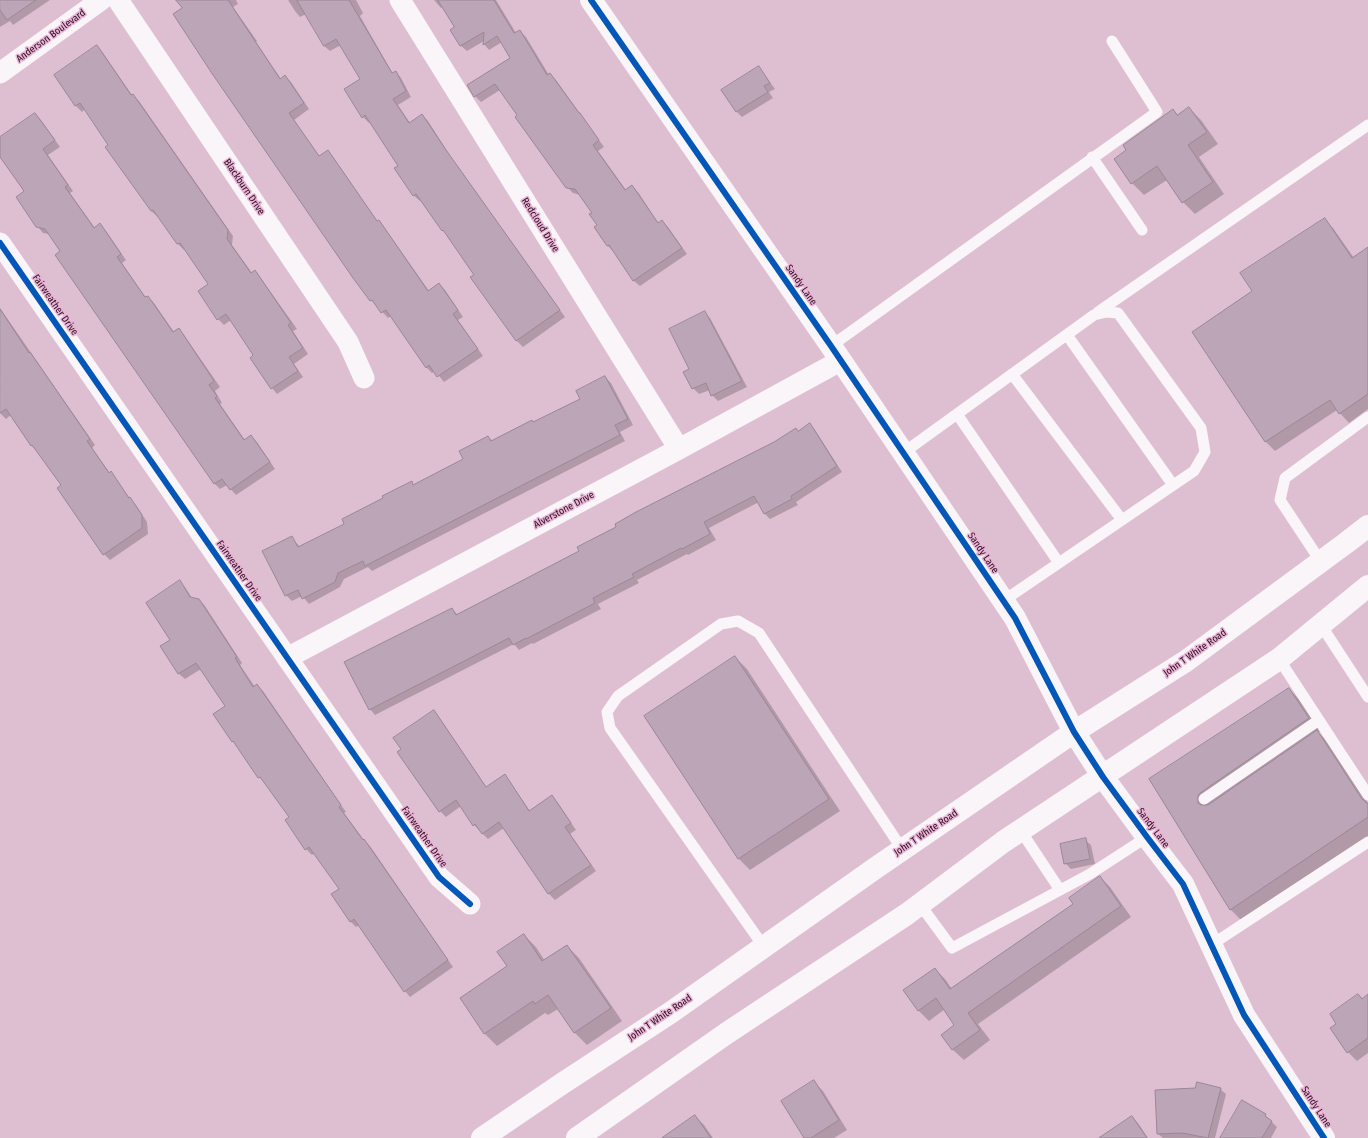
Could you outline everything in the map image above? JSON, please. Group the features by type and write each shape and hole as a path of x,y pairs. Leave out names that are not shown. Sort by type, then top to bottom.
{"main road":[{"name":"Sandy Lane","path":"591,0 836,354 1015,618 1074,732 1103,777 1147,838 1183,884 1244,1015 1324,1138"},
{"name":"John T White Road","path":"482,1138 670,1013 902,850 1074,732 1186,661 1368,526"},
{"path":"577,1138 727,1033 907,914 1021,831 1278,659 1368,586"}],"street":[{"name":"Anderson Boulevard","path":"0,73 101,0"},
{"name":"Blackburn Drive","path":"118,0 348,342 364,378"},
{"name":"Redcloud Drive","path":"400,0 680,449"},
{"name":"Fairweather Drive","path":"0,243 439,877 470,904"},
{"name":"Alverstone Drive","path":"287,658 680,449 836,354"}],"lane":[{"path":"836,354 1092,157 1157,112 1112,41"},
{"path":"903,453 1094,315 1368,125"},
{"path":"1092,157 1142,230"},
{"path":"1003,601 1194,471 1205,452 1201,428 1118,313 1106,312 1094,315"},
{"path":"1067,335 1173,486"},
{"path":"1012,374 1122,520"},
{"path":"957,414 1059,563"},
{"path":"1321,562 1280,500 1285,478 1368,416"},
{"path":"764,946 610,728 607,712 618,696 714,628 721,624 738,621 759,633 902,850"},
{"path":"1321,625 1368,697"},
{"path":"1278,659 1368,795"},
{"path":"1204,799 1319,720"},
{"path":"1021,831 1060,890"},
{"path":"919,904 952,948 1090,874 1147,838"},
{"path":"1211,945 1368,842"}],"building":[{"path":"0,0 36,0 7,20 0,10"},
{"path":"176,0 228,0 280,79 285,75 304,103 289,113 319,156 328,150 428,291 439,283 458,310 453,314 478,349 437,377 429,365 426,368 386,310 381,313 353,278 211,72 173,14 182,8"},
{"path":"297,0 349,0 392,73 396,71 406,91 393,99 409,123 422,114 560,310 516,341 470,277 474,275 443,230 442,231 416,194 413,196 394,168 398,166 365,115 362,118 344,89 360,79 336,39 324,46"},
{"path":"438,0 494,0 514,33 520,30 547,75 550,73 599,140 593,145 625,190 632,185 658,223 662,220 682,248 633,281 609,245 607,246 594,227 597,225 589,214 592,213 575,189 566,188 515,117 517,115 495,84 474,97 467,85 510,58 497,36 483,45 484,32 460,46 450,30 454,27"},
{"path":"97,45 228,230 227,239 251,273 255,270 291,323 288,325 303,348 289,357 298,371 271,389 250,358 253,355 226,314 217,320 198,291 208,284 180,243 177,244 153,210 151,211 105,147 108,145 80,103 75,106 54,75"},
{"path":"759,66 770,83 764,86 768,92 736,112 721,90"},
{"path":"1189,107 1207,132 1188,145 1213,182 1182,203 1157,166 1131,184 1114,159 1126,150 1123,145 1173,109 1177,115"},
{"path":"35,113 55,140 43,149 68,185 65,187 94,228 100,223 121,254 117,257 145,297 148,296 173,332 179,328 214,381 209,385 217,396 215,398 244,440 251,435 270,462 230,490 222,479 214,484 55,255 60,251 45,229 36,227 16,197 24,191 0,157 0,137"},
{"path":"1325,218 1352,258 1368,247 1368,394 1339,414 1330,400 1265,442 1192,332 1252,291 1240,273"},
{"path":"0,309 29,353 30,352 90,439 87,441 109,473 111,471 142,515 142,528 103,555 57,488 61,485 32,445 31,446 6,409 0,413"},
{"path":"705,311 742,381 711,396 706,383 692,389 683,372 689,369 669,329"},
{"path":"605,376 628,419 615,425 620,435 365,566 363,561 338,573 335,582 302,599 298,590 285,596 262,551 292,536 298,547 344,524 342,519 383,498 382,496 412,481 413,485 463,459 459,451 488,436 491,441 532,420 533,422 580,399 576,391"},
{"path":"810,423 837,466 791,496 792,499 764,514 754,496 704,522 710,534 632,574 634,577 593,598 595,603 513,645 509,638 369,710 344,662 452,608 456,615 579,551 577,547 616,527 615,524 636,512 774,442 796,428 798,431"},
{"path":"180,580 190,597 199,599 237,657 235,658 253,687 257,684 341,805 339,807 363,840 364,839 448,960 404,992 354,919 350,922 331,894 339,889 309,847 305,850 285,820 289,817 260,777 258,778 213,714 225,706 196,663 178,674 160,646 170,640 146,603"},
{"path":"735,656 829,799 738,859 644,716"},
{"path":"1289,688 1309,718 1200,793 1198,796 1198,803 1201,805 1208,805 1317,730 1362,799 1368,804 1368,817 1230,910 1149,779"},
{"path":"434,710 486,787 505,774 529,811 552,795 571,823 565,827 591,865 548,894 499,822 482,834 475,824 473,826 456,800 439,812 397,752 401,749 393,738"},
{"path":"1086,838 1090,859 1064,864 1060,844"},
{"path":"1100,876 1121,906 968,1013 980,1030 952,1050 941,1035 954,1025 936,998 918,1011 903,990 935,968 950,989 1073,904 1069,898"},
{"path":"524,934 542,961 567,945 611,1008 574,1033 548,995 535,1004 533,1001 484,1034 460,998 507,966 497,952"},
{"path":"1358,994 1362,999 1368,994 1368,1038 1347,1053 1330,1028 1336,1024 1330,1014"},
{"path":"814,1080 839,1120 811,1138 804,1138 781,1101"},
{"path":"1197,1082 1221,1088 1208,1138 1182,1133 1157,1134 1155,1090 1195,1088"},
{"path":"1242,1100 1266,1114 1265,1116 1272,1121 1262,1138 1220,1138"},
{"path":"695,1115 711,1138 662,1138"},
{"path":"1132,1116 1147,1138 1099,1138"}],"cycle path":[{"path":"591,0 831,346 1015,618 1074,732 1103,777 1183,884 1244,1015 1324,1138"},
{"path":"0,243 439,877 470,904"}]}
